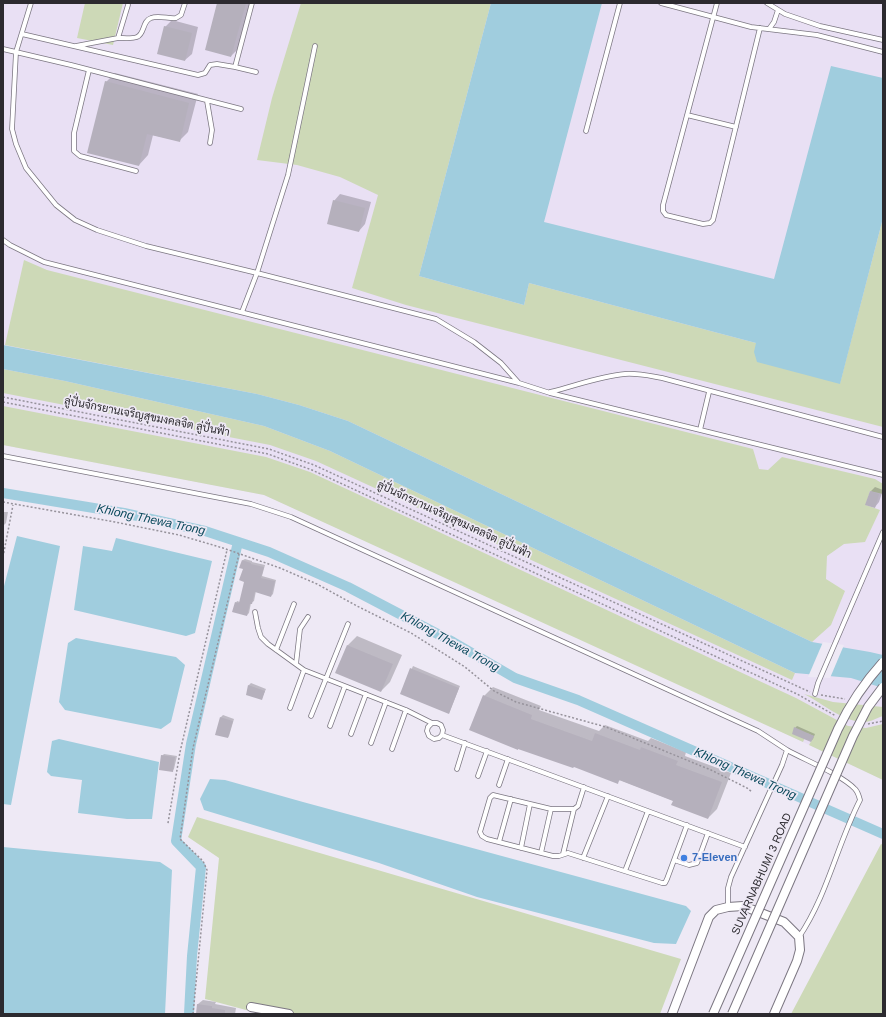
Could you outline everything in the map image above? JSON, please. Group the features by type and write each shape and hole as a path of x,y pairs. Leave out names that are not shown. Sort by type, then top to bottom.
{"street":[{"name":"SUVARNABHUMI 3 ROAD","path":"713,1014 838,729 853,700 883,662"},
{"path":"732,1014 853,736 868,707 883,687"},
{"path":"672,1014 709,917 716,910 728,907 743,906 784,922 799,937 800,950 797,961 774,1014"},
{"path":"251,1007 289,1014"}],"lane":[{"path":"31,3 16,52 12,129 16,144 26,168 56,205 75,220 108,234 146,246 256,272 436,319 474,342 501,363 519,383"},
{"path":"74,46 118,38 136,38 139,36 145,22 149,18 176,18 181,15 184,3"},
{"path":"235,67 252,3"},
{"path":"586,131 620,3"},
{"path":"661,3 751,27 817,35 883,52"},
{"path":"717,3 663,205 663,211 666,215 703,224 710,223 713,220 760,28"},
{"path":"767,3 776,7 785,14 820,26 883,40"},
{"path":"118,38 128,5"},
{"path":"769,29 774,22 776,7"},
{"path":"22,34 198,75 205,73 210,65 217,64 256,72"},
{"path":"242,312 288,175 315,46"},
{"path":"3,49 241,109"},
{"path":"89,70 74,133 74,151 80,156 136,171"},
{"path":"207,101 212,130 210,143"},
{"path":"687,115 736,127"},
{"path":"3,240 44,262 550,392 883,475"},
{"path":"550,392 602,378 624,374 637,374 662,378 709,392 883,437"},
{"path":"700,430 709,392"},
{"path":"3,456 251,504 291,517 758,731 787,750 846,781 856,790 860,800 847,829 814,914 799,937"},
{"path":"815,694 818,683 883,532"},
{"path":"276,650 294,604"},
{"path":"255,612 261,637 304,670 406,710 432,723 437,723 441,725 443,730 442,735"},
{"path":"296,664 300,630 308,617"},
{"path":"311,716 348,624"},
{"path":"290,708 304,670"},
{"path":"330,726 345,686"},
{"path":"351,734 366,694"},
{"path":"372,743 386,702"},
{"path":"392,749 406,710"},
{"path":"432,723 428,727 427,732 429,736 434,739 442,735"},
{"path":"442,735 745,847"},
{"path":"457,769 465,743"},
{"path":"728,907 728,888 730,877 782,765 787,750"},
{"path":"478,776 487,751"},
{"path":"499,785 508,759"},
{"path":"563,854 574,809 578,806 584,787"},
{"path":"574,809 551,808 493,795 490,798 480,832 482,836 487,839 553,856 568,853 665,883 687,825"},
{"path":"583,858 608,796"},
{"path":"499,842 511,799"},
{"path":"521,848 530,804"},
{"path":"541,853 551,808"},
{"path":"625,871 648,811"},
{"path":"674,860 689,865 697,863 708,833"}],"path":[{"name":"ลู่ปั่นจักรยานเจริญสุขมงคลจิต ลู่ปั่นฟ้า","path":"3,397 269,449 314,465 815,694 848,699"},
{"path":"3,402 268,454 312,470 797,694 838,717"},
{"path":"3,502 172,534 227,550 280,568 311,581 411,633 465,667 494,691 516,702 606,727 711,770 752,792"},
{"path":"3,557 13,505"},
{"path":"168,823 180,752 227,550"},
{"path":"194,1014 207,870 203,861 180,839 193,748 238,554"},
{"path":"866,725 883,721"}],"shaded area":[{"path":"3,3 883,3 883,780 691,689 264,495 3,445"}],"green space":[{"path":"85,3 123,3 113,45 77,38"},
{"path":"301,3 491,3 419,276 524,305 529,283 756,343 840,383 883,218 883,427 406,305 352,288 378,195 340,177 297,165 257,160 272,98"},
{"path":"24,260 47,270 753,449 759,469 768,470 782,457 875,479 883,484 883,494 870,491 866,505 880,510 865,542 844,544 827,556 826,579 845,591 831,625 812,642 348,421 299,405 257,394 5,345"},
{"path":"3,369 65,381 264,426 330,451 795,673 792,680 316,461 270,445 3,393"},
{"path":"3,406 266,457 310,472 796,698 848,726 866,728 883,724 883,780 809,745 814,736 807,733 803,742 264,495 3,445"},
{"path":"804,694 833,702 883,707 883,716 865,722 849,719 833,712"},
{"path":"197,817 681,959 660,1014 261,1014 205,999 219,858 188,837"},
{"path":"881,844 883,845 883,1014 791,1014"}],"water":[{"path":"491,3 602,3 544,222 774,279 831,66 883,78 883,218 840,384 757,362 754,352 756,343 529,283 524,305 419,276"},
{"path":"3,345 257,394 299,405 348,421 812,642 883,655 883,688 851,678 795,673 330,451 264,426 65,381 3,369"},
{"path":"17,536 60,546 11,805 3,804 3,590"},
{"path":"116,538 212,561 195,633 186,636 74,610 83,546 112,551"},
{"path":"76,638 176,657 185,665 171,722 161,729 65,710 59,702 68,643"},
{"path":"59,739 159,762 152,819 127,819 78,813 82,780 51,776 47,772 52,741"},
{"path":"210,779 225,780 686,906 691,911 676,944 654,943 477,897 379,863 204,810 200,799"},
{"path":"3,847 160,862 172,870 165,1014 3,1014"}],"pier":[{"path":"823,642 844,645 830,678 808,677"}],"building":[{"path":"217,3 246,3 231,57 205,50"},
{"path":"164,26 192,33 185,61 157,54"},
{"path":"105,81 189,103 180,142 147,134 139,166 87,153"},
{"path":"333,200 365,208 359,232 327,224"},
{"path":"870,491 879,494 875,508 865,505"},
{"path":"242,560 264,567 261,578 275,581 271,597 255,592 247,616 232,612 235,602 239,603 244,582 239,580 243,569 239,568"},
{"path":"347,645 393,664 381,692 335,673"},
{"path":"410,668 459,688 449,714 400,694"},
{"path":"248,685 265,691 262,700 246,695"},
{"path":"483,695 532,715 531,719 592,741 595,733 640,750 641,747 678,761 676,765 722,782 708,819 671,805 673,801 619,780 618,784 574,767 573,768 518,750 469,730"},
{"path":"220,717 233,721 228,738 215,735"},
{"path":"794,727 814,736 811,742 792,734"},
{"path":"161,755 175,757 173,772 159,770"},
{"path":"197,1004 225,1010 225,1014 196,1014"}],"waterway":[{"name":"Khlong Thewa Trong","path":"3,493 124,513 205,531 269,552 348,587 453,642 515,678 578,700 883,834"},
{"path":"189,1014 192,956 201,867 176,841 191,744 238,542"}],"place":[{"name":"7-Eleven","path":"684,858"}]}
